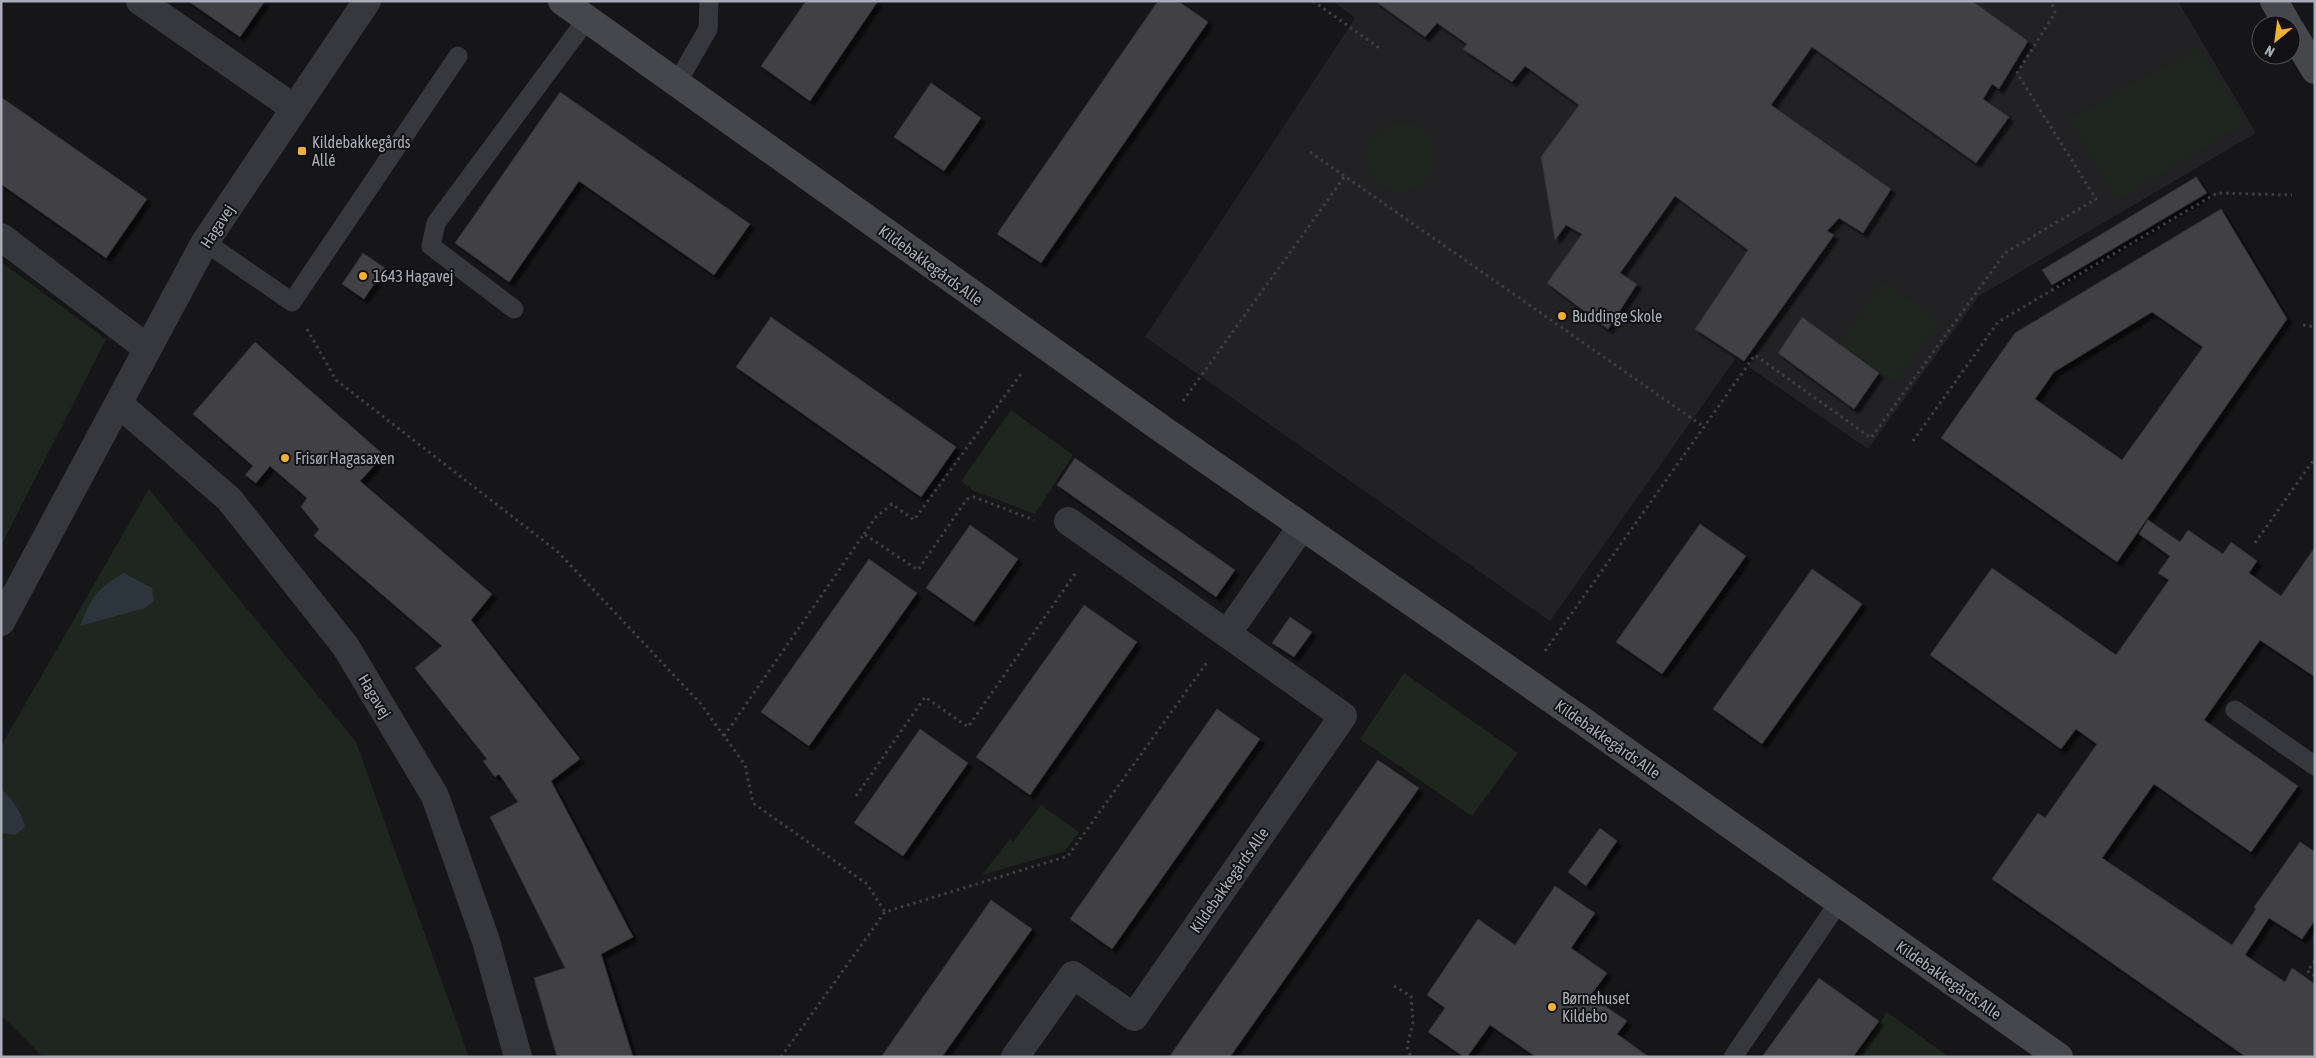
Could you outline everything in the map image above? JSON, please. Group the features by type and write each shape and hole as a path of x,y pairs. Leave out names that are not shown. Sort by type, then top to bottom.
{"street":[{"path":"140,1 294,108"},
{"name":"Hagavej","path":"2,620 120,404 147,348 205,242 367,1"},
{"name":"Kildebakkegårds Alle","path":"562,1 1042,344 2059,1057"},
{"path":"2274,1 2282,15"},
{"path":"2301,47 2315,70"},
{"path":"1,237 147,348"},
{"name":"Hagavej","path":"120,404 229,499 346,647 435,796 486,941 518,1057"},
{"name":"Kildebakkegårds Alle","path":"1015,1057 1073,975 1134,1017 1342,716 1068,520"},
{"path":"1227,634 1302,526"}],"lane":[{"path":"677,83 708,29 709,1"},
{"path":"514,309 431,246 436,222 587,19"},
{"path":"205,242 292,302 458,56"},
{"path":"2235,710 2315,766"},
{"path":"1733,1057 1839,902"}],"path":[{"path":"1313,1 1382,50"},
{"path":"1524,681 1755,355 1871,438 2005,253 2096,198 2017,73 2055,14 2051,1"},
{"path":"1310,152 1704,427"},
{"path":"1199,380 1345,176"},
{"path":"1913,441 1998,322 2217,193 2292,195"},
{"path":"292,302 336,380 558,552 700,704 744,765 753,803 867,884 885,912"},
{"path":"2302,325 2315,327"},
{"path":"724,736 876,517 892,504 914,520 1042,344"},
{"path":"2255,543 2315,458"},
{"path":"864,534 918,570 967,499 974,497 1044,523 1053,510 1068,520"},
{"path":"856,796 925,697 968,727 1098,542"},
{"path":"780,1057 885,912 1068,856 1227,634"},
{"path":"2315,960 2307,971 2315,976"},
{"path":"1394,986 1411,996 1413,1022 1407,1047 1411,1057"}],"shaded area":[{"name":"Buddinge Skole","path":"1333,1 2178,1 2256,133 1979,296 1868,449 1736,358 1550,621 1145,337 1355,18"},
{"path":"2199,47 2246,123 2117,201 2069,119"},
{"path":"1394,122 1408,122 1421,128 1430,137 1436,150 1434,170 1426,182 1408,192 1394,192 1381,186 1372,177 1366,164 1366,150 1372,137 1381,128"},
{"path":"1,262 106,339 1,546"},
{"path":"1883,280 1940,322 1895,384 1839,344"},
{"path":"1011,410 1073,455 1035,514 974,491 961,481"},
{"path":"149,489 356,742 469,1057 43,1057 1,1015 1,746"},
{"path":"124,573 152,588 154,601 145,608 80,626 96,595 107,584"},
{"path":"1404,673 1518,753 1472,816 1360,739"},
{"path":"1,789 16,806 25,827 15,835 1,833"},
{"path":"1041,805 1079,832 1065,851 982,875 1010,839 1013,842"},
{"path":"1887,1012 1949,1057 1857,1057"}],"building":[{"path":"188,1 265,1 240,37"},
{"path":"806,1 878,1 810,101 761,66"},
{"path":"1158,1 1178,1 1208,22 1041,263 997,234"},
{"path":"1375,1 1972,1 2028,41 1999,89 1992,84 1983,99 2009,117 1976,163 1812,47 1771,105 1891,189 1863,233 1839,218 1827,231 1834,235 1744,361 1695,329 1748,250 1675,196 1620,273 1637,284 1608,329 1547,283 1582,234 1566,225 1555,240 1541,157 1579,105 1525,66 1512,82 1463,49 1467,44 1437,23 1425,37"},
{"path":"931,83 981,118 944,171 894,137"},
{"path":"560,92 750,224 714,275 579,181 509,282 455,243"},
{"path":"1,97 147,199 106,258 1,184"},
{"path":"2196,177 2207,193 2052,285 2042,270"},
{"path":"2221,209 2287,319 2117,562 1941,438 2015,333","holes":["2152,312 2203,347 2122,460 2035,399 2054,372"]},
{"name":"1643 Hagavej","path":"363,253 385,268 364,299 342,284"},
{"path":"771,317 956,447 921,497 736,367"},
{"path":"1802,317 1879,373 1854,409 1778,353"},
{"path":"255,342 384,455 360,481 492,594 471,620 580,759 551,781 633,937 601,954 633,1057 557,1057 534,978 565,968 490,817 518,802 499,774 495,777 483,761 487,759 415,668 442,646 314,536 319,529 301,507 307,498 270,466 256,483 245,475 253,466 193,414"},
{"path":"1075,458 1235,570 1216,597 1057,485"},
{"path":"2148,520 2180,542 2188,530 2223,554 2231,542 2257,561 2249,573 2281,596 2315,547 2315,677 2260,640 2204,720 2298,786 2251,852 2154,784 2102,858 2232,945 2256,909 2254,907 2300,842 2315,852 2315,920 2302,939 2269,918 2245,955 2285,982 2292,968 2315,984 2315,1053 2312,1057 2246,1057 1992,879 2038,813 2045,818 2097,744 2076,729 2061,749 1930,655 1992,568 2116,655 2169,580 2158,573 2170,556 2139,534"},
{"path":"1700,524 1746,556 1662,674 1616,642"},
{"path":"970,525 1018,559 974,622 926,588"},
{"path":"869,559 917,593 809,746 761,712"},
{"path":"1812,569 1862,604 1762,744 1713,709"},
{"path":"1084,605 1137,642 1030,795 976,757"},
{"path":"1290,617 1312,632 1294,657 1272,643"},
{"path":"1217,709 1260,739 1112,949 1070,919"},
{"path":"920,729 968,763 903,856 854,823"},
{"path":"1378,760 1419,788 1230,1057 1169,1057"},
{"path":"1600,828 1617,841 1586,886 1568,872"},
{"path":"1555,886 1595,913 1571,948 1607,973 1590,996 1627,1021 1617,1034 1649,1057 1536,1057 1490,1025 1467,1057 1464,1057 1428,1032 1445,1008 1427,995 1478,919 1515,945"},
{"path":"991,900 1032,929 942,1057 881,1057"},
{"path":"1819,978 1879,1021 1853,1057 1762,1057"}],"place":[{"name":"Kildebakkegårds Allé","path":"302,151"},
{"name":"1643 Hagavej","path":"363,276"},
{"name":"Buddinge Skole","path":"1562,316"},
{"name":"Frisør Hagasaxen","path":"285,458"},
{"name":"Børnehuset Kildebo","path":"1552,1007"}]}
